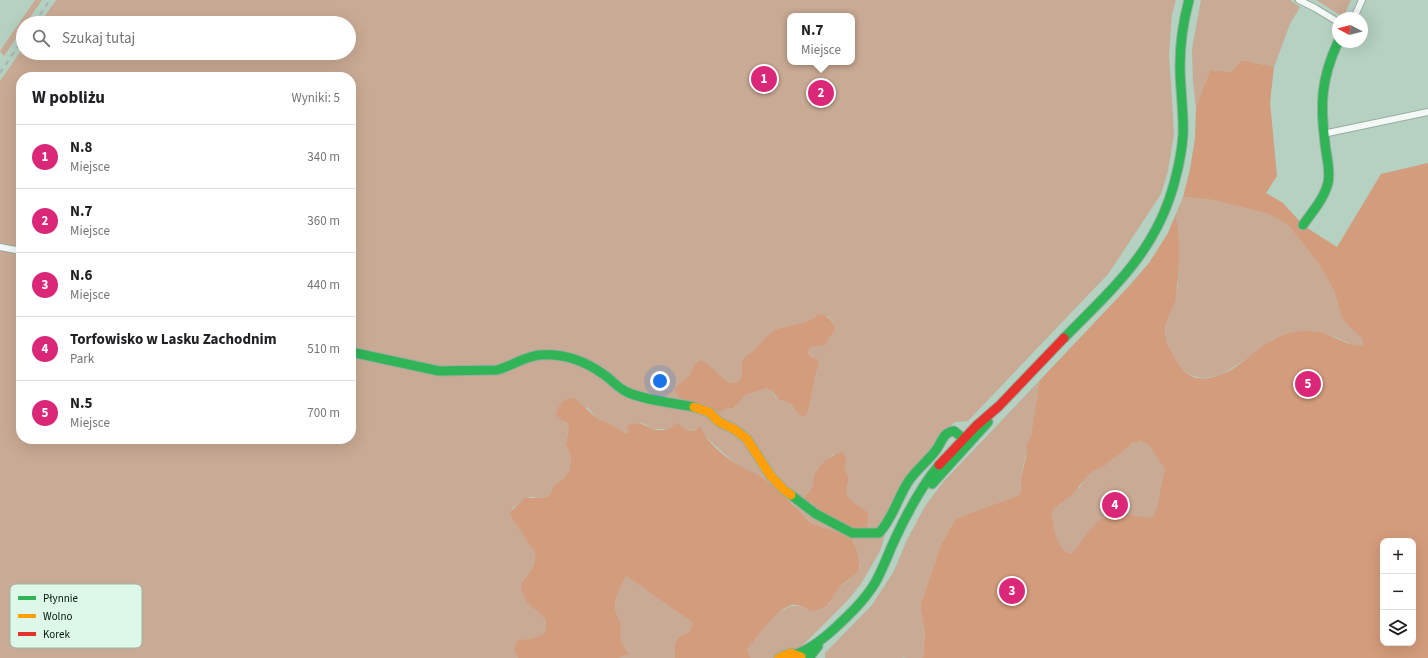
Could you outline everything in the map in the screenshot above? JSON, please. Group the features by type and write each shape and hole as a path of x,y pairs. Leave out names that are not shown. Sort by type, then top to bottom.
{"street":[{"path":"779,658 788,653 799,656 826,636 851,613 872,588 899,530 915,502 966,441 993,416 999,406 1124,277 1158,228 1172,190 1182,147 1183,121 1180,50 1184,18 1189,0"},
{"path":"1299,0 1332,18"},
{"path":"1357,12 1362,0"},
{"path":"1303,226 1323,194 1328,182 1321,102 1322,86 1336,48"},
{"path":"1323,134 1428,112"},
{"path":"0,247 16,250"},
{"path":"356,353 438,371 505,368 525,359 540,355 566,356 583,362 599,371 625,391 639,396 696,407 709,412 719,422 734,429 747,439 770,475 783,489 816,514 852,533 879,533 886,526 908,481 936,450 945,434 949,431 954,431 966,441"},
{"path":"809,658 826,636"}],"shaded area":[{"path":"35,0 42,0 31,16 24,16"},
{"path":"56,0 1176,0 1172,14 1169,54 1174,134 1168,171 1161,194 1109,273 968,421 955,422 939,436 898,493 880,551 861,584 848,600 802,646 804,648 780,652 774,658 751,658 747,650 765,626 781,611 789,607 798,606 806,609 829,604 837,589 854,576 860,567 854,542 847,536 818,526 808,520 795,506 772,487 737,465 703,433 671,426 668,429 653,429 642,423 625,433 605,421 598,419 587,407 564,422 569,425 566,443 571,461 569,471 563,479 554,485 549,496 543,498 530,497 512,508 514,522 534,551 535,562 525,577 535,610 546,620 546,631 534,638 519,639 515,650 518,658 0,658 0,81 16,58 16,60 356,60 356,16 45,16","holes":["815,316 828,316 833,322 834,332 829,340 824,344 810,347 808,353 811,357 818,359 820,363 807,414 790,404 779,400 770,390 766,388 746,395 734,408 725,409 679,384 701,361 712,368 729,383 737,382 742,377 742,360 754,351 769,334 776,329 806,322","834,454 849,478 847,485 849,499 866,511 805,495 813,486 817,469"]},
{"path":"1201,0 1290,0 1300,7 1290,24 1274,67 1242,60 1231,72 1210,70 1196,108 1193,83 1192,49"},
{"path":"1316,0 1351,0 1345,12 1335,12"},
{"path":"16,28 16,38 4,56 0,51"},
{"path":"1242,60 1274,67 1270,102 1277,176 1266,193 1283,203 1304,226 1337,247 1381,174 1428,163 1428,658 923,658 925,632 921,603 942,543 955,520 1017,496 1020,493 1027,445 1031,435 1040,380 1149,263 1168,233 1175,216 1179,234 1178,282 1175,301 1165,328 1165,335 1174,357 1186,373 1198,378 1214,377 1223,374 1240,364 1272,340 1295,332 1320,332 1353,345 1363,344 1362,338 1342,318 1334,291 1322,269 1287,224 1266,213 1213,200 1183,197 1190,169 1195,138 1196,108 1210,70 1231,72","holes":["1141,441 1149,445 1165,469 1157,508 1153,517 1146,518 1125,514 1108,516 1094,525 1073,553 1070,554 1065,552 1058,542 1053,522 1053,510 1075,492 1093,471 1104,466 1133,443"]},
{"path":"1183,197 1213,200 1266,213 1287,224 1322,269 1334,291 1337,302 1362,338 1363,344 1355,346 1320,332 1306,331 1273,339 1221,375 1201,378 1189,375 1179,367 1165,337 1166,324 1178,286 1179,250 1175,216"},
{"path":"819,314 829,318 835,327 834,332 825,345 810,347 808,353 811,357 818,359 820,363 816,374 809,408 807,414 804,416 800,415 791,404 779,400 772,391 766,388 746,395 734,408 725,409 720,412 684,401 676,393 675,388 690,374 695,364 701,360 729,383 737,382 742,377 742,361 746,356 754,351 769,334 776,329 806,322"},
{"path":"1040,380 1032,427 1025,456 1020,492 1017,496 955,520 943,541 921,603 925,632 923,658 825,658 825,653 872,605 894,571 906,542 925,506 944,481"},
{"path":"569,398 574,398 598,419 605,421 625,433 629,432 627,426 633,424 643,425 656,430 667,429 678,423 685,428 695,431 700,426 706,438 721,453 741,467 756,474 766,481 798,509 809,521 849,537 853,541 857,550 859,570 839,588 825,606 820,609 813,611 795,605 786,607 767,624 747,650 751,658 675,658 675,644 678,638 689,632 693,623 626,576 621,584 615,602 615,607 621,625 621,641 629,653 619,658 518,658 515,648 517,641 519,639 534,638 546,631 546,620 526,601 523,595 521,584 534,565 535,556 534,551 510,514 524,498 543,498 549,496 554,485 563,479 569,471 571,461 570,453 566,444 569,425 556,415 560,405"},
{"path":"1141,441 1147,443 1168,463 1158,516 1075,556 1066,557 1052,532 1053,510 1080,487 1089,475 1089,470 1136,442"},
{"path":"842,452 846,460 844,468 849,478 847,493 853,502 867,513 867,528 855,530 846,527 814,508 804,500 813,486 816,472 821,464 828,458"},
{"path":"626,576 693,623 689,632 675,644 675,658 619,658 629,652 620,640 621,625 615,607 615,602 621,584"}],"railway":[{"path":"39,16 50,0"},
{"path":"0,73 16,49"}],"traffic: fast":[{"path":"1064,338 1116,285 1131,267 1157,228 1167,205 1176,174 1183,141 1180,57 1182,33 1189,0"},
{"path":"1303,225 1321,200 1329,178 1329,168 1323,129 1322,104 1325,80 1335,48"},
{"path":"356,353 439,371 497,370 534,356 557,355 574,359 589,365 622,389 632,394 649,399 694,407"},
{"path":"932,484 988,422"},
{"path":"791,495 816,514 852,533 879,533 888,521 908,482 933,454 945,435 954,431 969,443"},
{"path":"796,654 812,647 826,636 851,613 866,596 878,578 909,510 920,491 939,465"},
{"path":"809,658 818,646"}],"traffic: slow":[{"path":"694,407 709,412 719,422 734,429 747,439 770,475 791,495"},
{"path":"779,658 790,653 801,657"}],"traffic: jam":[{"path":"939,465 976,426 999,406 1064,338"}],"place":[{"name":"N.8","path":"764,79"},
{"name":"N.7","path":"821,93"},
{"name":"N.5","path":"1308,384"},
{"name":"Torfowisko w Lasku Zachodnim","path":"1115,505"},
{"name":"N.6","path":"1012,591"}]}
